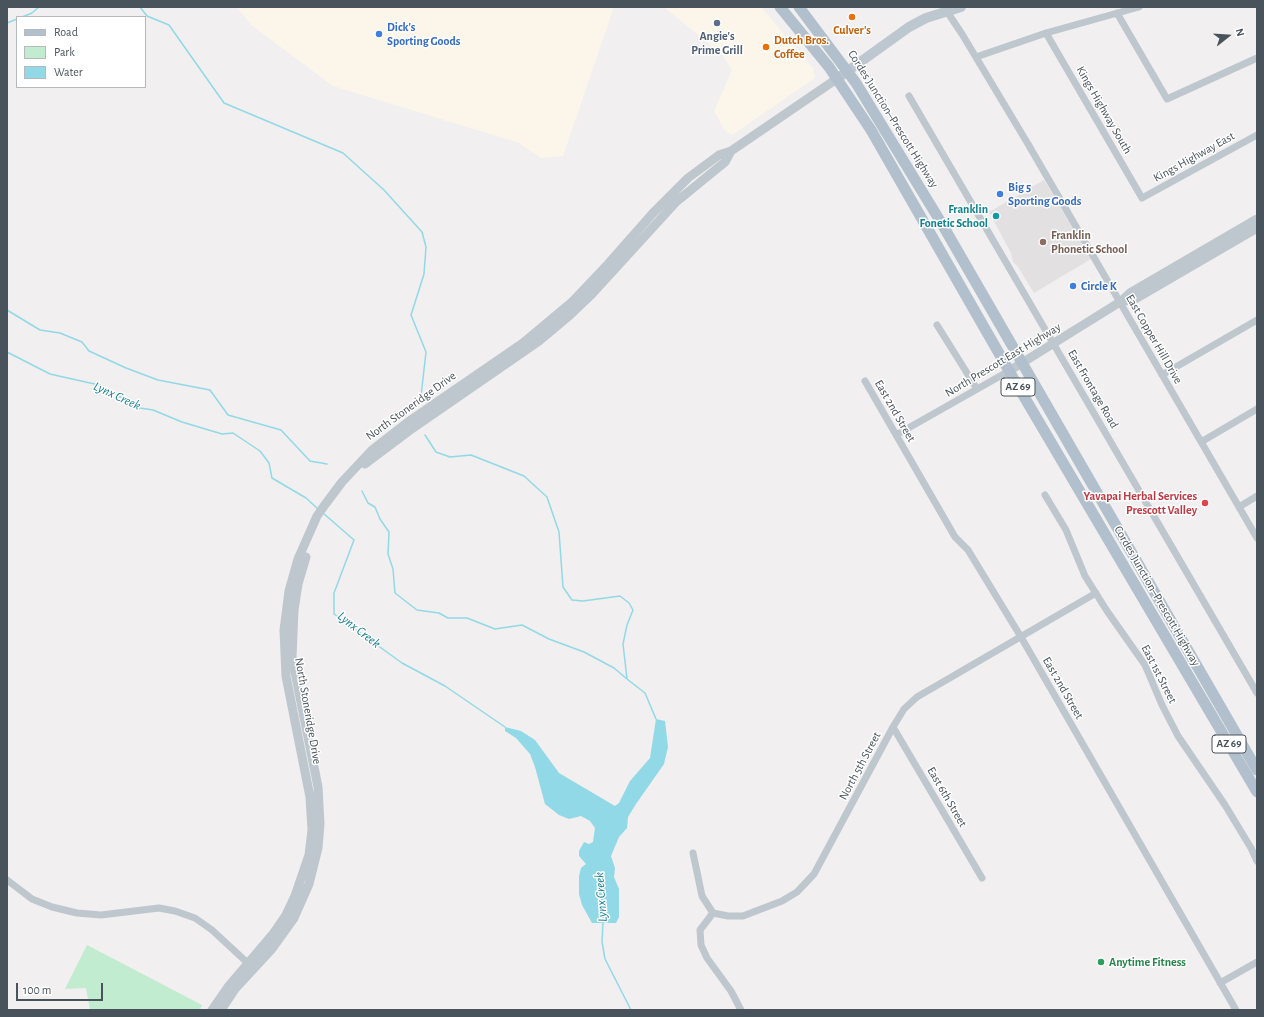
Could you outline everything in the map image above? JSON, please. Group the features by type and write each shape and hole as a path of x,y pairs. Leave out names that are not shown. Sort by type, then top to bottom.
{"main road":[{"name":"Cordes Junction–Prescott Highway","path":"780,7 838,78 875,137 1009,371 1257,792"},
{"name":"Cordes Junction–Prescott Highway","path":"800,7 848,70 942,224 1257,770"},
{"name":"North Stoneridge Drive","path":"838,78 909,27 946,9 961,7"}],"street":[{"path":"976,57 1046,33 1138,7"},
{"name":"East Copper Hill Drive","path":"946,9 976,57 1257,538"},
{"path":"1117,13 1167,99 1257,58"},
{"name":"Kings Highway South","path":"1046,33 1142,198"},
{"name":"North Stoneridge Drive","path":"221,1010 286,915 296,896 309,855 312,830 310,797 286,676 284,630 293,576 314,530 318,516 351,471 387,438 523,343 552,320 590,284 653,213 688,178 719,155 731,151 838,78"},
{"name":"East Frontage Road","path":"909,96 1257,693"},
{"name":"Kings Highway East","path":"1142,198 1225,151 1257,135"},
{"name":"North Prescott East Highway","path":"896,435 1023,363 1120,302 1130,292 1250,229 1257,219"},
{"path":"1162,375 1257,320"},
{"path":"937,325 977,389"},
{"name":"East 2nd Street","path":"865,381 955,537 968,550 1020,637 1236,1010"},
{"path":"1201,442 1257,409"},
{"name":"East 1st Street","path":"1045,495 1066,530 1085,576 1145,665 1162,705 1178,736 1225,805 1251,848 1257,861"},
{"path":"1239,507 1257,496"},
{"name":"North 5th Street","path":"713,913 728,916 743,916 782,901 797,892 814,874 893,728 904,710 917,696 1096,593"},
{"name":"East 6th Street","path":"893,728 982,878"},
{"path":"693,853 702,896 713,913 700,930 701,945 707,958 731,991 741,1010"},
{"path":"7,880 32,898 52,908 77,913 101,915 159,908 176,911 195,918 206,926 250,966"},
{"path":"1220,983 1257,962"},
{"name":"North Stoneridge Drive","path":"212,1010 250,966"}],"shaded area":[{"path":"237,7 614,7 563,156 541,158 519,143 333,86 251,25"},
{"path":"664,7 761,7 813,68 815,78 732,135 725,131 714,111 732,70 722,55"},
{"name":"Franklin Phonetic School","path":"1044,180 1091,259 1034,293 1018,267 1013,262 1011,253 989,212"}],"green space":[{"path":"87,945 202,1005 200,1010 90,1010 86,988 65,989"}],"water":[{"path":"656,719 665,721 668,747 664,764 628,817 627,828 619,837 611,856 615,868 614,877 619,889 619,917 616,923 592,923 582,905 579,894 579,876 581,868 586,864 579,856 579,851 584,842 589,844 593,842 595,828 590,821 581,816 569,819 559,815 545,804 530,754 516,738 505,731 505,727 521,731 535,740 559,773 615,806 619,803 630,781 650,758"}],"waterway":[{"path":"24,16 32,13 39,7"},
{"path":"140,7 147,16 169,25 224,103 343,153 384,190 422,232 426,247 424,274 411,315 426,352 421,396"},
{"path":"7,23 16,19"},
{"path":"7,310 40,330 60,333 82,342 89,351 126,368 158,380 210,390 228,415 281,430 310,461 327,464"},
{"name":"Lynx Creek","path":"7,352 50,374 99,385 140,408 153,410 182,422 222,434 233,433 260,451 269,463 272,478 306,498 318,509"},
{"path":"425,435 436,452 450,457 471,455 524,476 547,497 559,532 563,587 572,600 583,601 620,596 629,603 633,610 627,625 623,644 627,679 645,693 656,719"},
{"path":"362,491 368,503 375,507 380,519 389,532 388,554 393,569 395,593 417,610 439,613 448,618 467,618 495,629 522,625 549,639 584,652 614,668 627,679"},
{"name":"Lynx Creek","path":"323,513 354,540 334,593 334,614 402,663 445,686 505,727"},
{"name":"Lynx Creek","path":"603,922 602,942 605,959 631,1010"}],"place":[{"name":"Culver's","path":"852,17"},
{"name":"Angie's Prime Grill","path":"717,23"},
{"name":"Dick's Sporting Goods","path":"379,34"},
{"name":"Dutch Bros. Coffee","path":"766,47"},
{"name":"Big 5 Sporting Goods","path":"1000,194"},
{"name":"Franklin Fonetic School","path":"996,216"},
{"name":"Franklin Phonetic School","path":"1043,242"},
{"name":"Circle K","path":"1073,286"},
{"name":"Yavapai Herbal Services Prescott Valley","path":"1205,503"},
{"name":"Anytime Fitness","path":"1101,962"}]}
